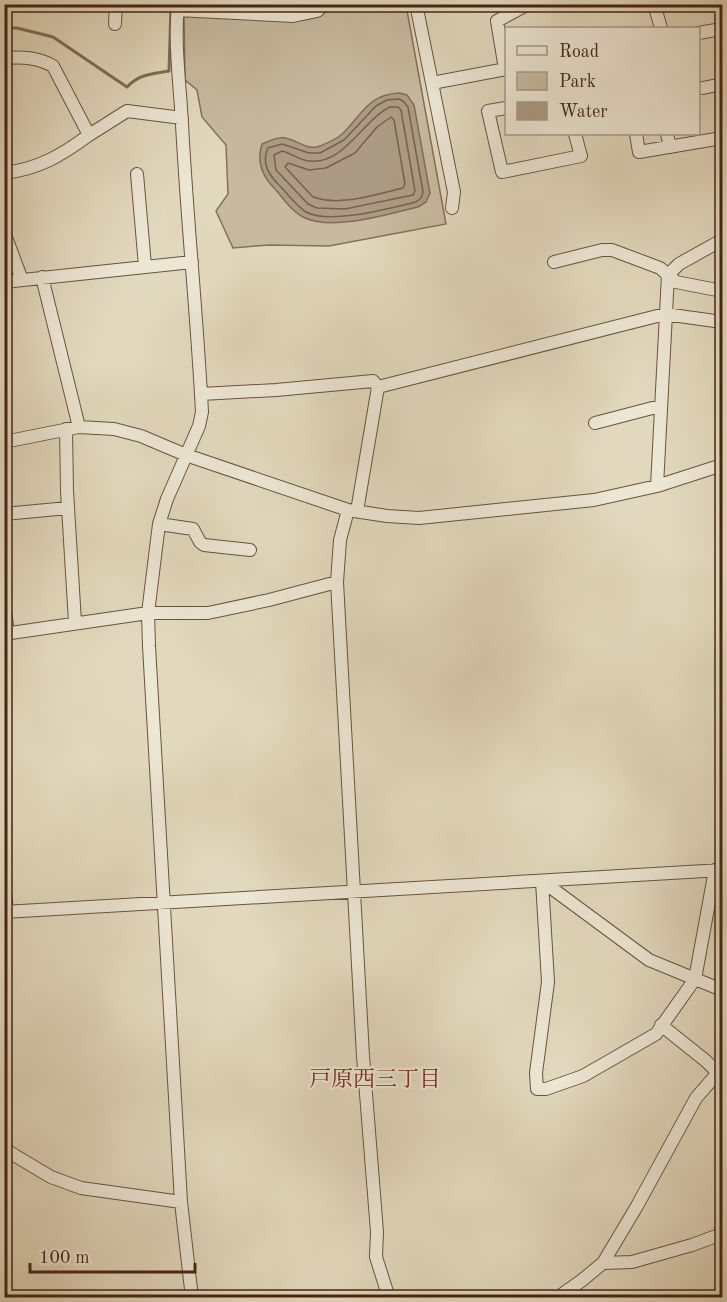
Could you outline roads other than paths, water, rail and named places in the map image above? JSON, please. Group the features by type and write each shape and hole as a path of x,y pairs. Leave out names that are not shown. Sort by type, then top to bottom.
{"street":[{"path":"115,24 117,4"},
{"path":"192,1298 180,1202 148,646 148,613 159,524 199,426 202,412 182,118 178,7 293,16 317,12 326,4"},
{"path":"417,4 454,192 452,208"},
{"path":"505,64 497,21 528,4"},
{"path":"654,4 661,27"},
{"path":"700,33 723,29"},
{"path":"4,58 27,57 43,60 53,66 89,135"},
{"path":"432,83 505,69"},
{"path":"704,88 723,84"},
{"path":"505,108 488,111 502,172 581,156 575,135"},
{"path":"4,173 23,171 60,157 127,111 182,118"},
{"path":"636,135 639,152 723,138"},
{"path":"667,135 670,147"},
{"path":"137,174 145,266"},
{"path":"4,232 22,280"},
{"path":"657,486 668,275 679,264 723,240"},
{"path":"554,262 602,250 612,250 660,268 676,282 723,291"},
{"path":"4,282 192,262"},
{"path":"42,278 72,428 68,508 75,622"},
{"path":"378,387 665,314 723,322"},
{"path":"201,394 373,381 378,387"},
{"path":"378,387 353,511 340,540 337,582 363,1056 378,1232 376,1257 389,1298"},
{"path":"595,423 660,406"},
{"path":"4,442 72,428 114,429 141,436 186,454 353,511 419,518 594,500 657,486 723,465"},
{"path":"4,514 68,508"},
{"path":"159,524 193,529 204,545 250,550"},
{"path":"4,605 6,634 148,613 208,613 337,582"},
{"path":"4,881 6,911 719,870 695,979 656,1034 583,1076 546,1089 537,1089 536,1073 548,982 542,881"},
{"path":"542,881 649,960 723,990"},
{"path":"557,1298 603,1263 696,1098 721,1073 661,1025"},
{"path":"4,1149 51,1177 81,1188 180,1202"},
{"path":"603,1263 632,1262 692,1245 719,1234 723,1227"}],"water":[{"path":"399,93 407,95 414,105 430,193 426,202 418,207 346,222 317,222 296,213 267,179 261,168 262,144 285,138 305,146 320,146 341,135 372,102"}],"waterway":[{"path":"220,4 279,6 309,4"},
{"path":"4,28 17,28 53,37 127,87 141,77 169,71 171,6 175,5"}],"district":[{"name":"戸原西三丁目","path":"375,1078"}]}
